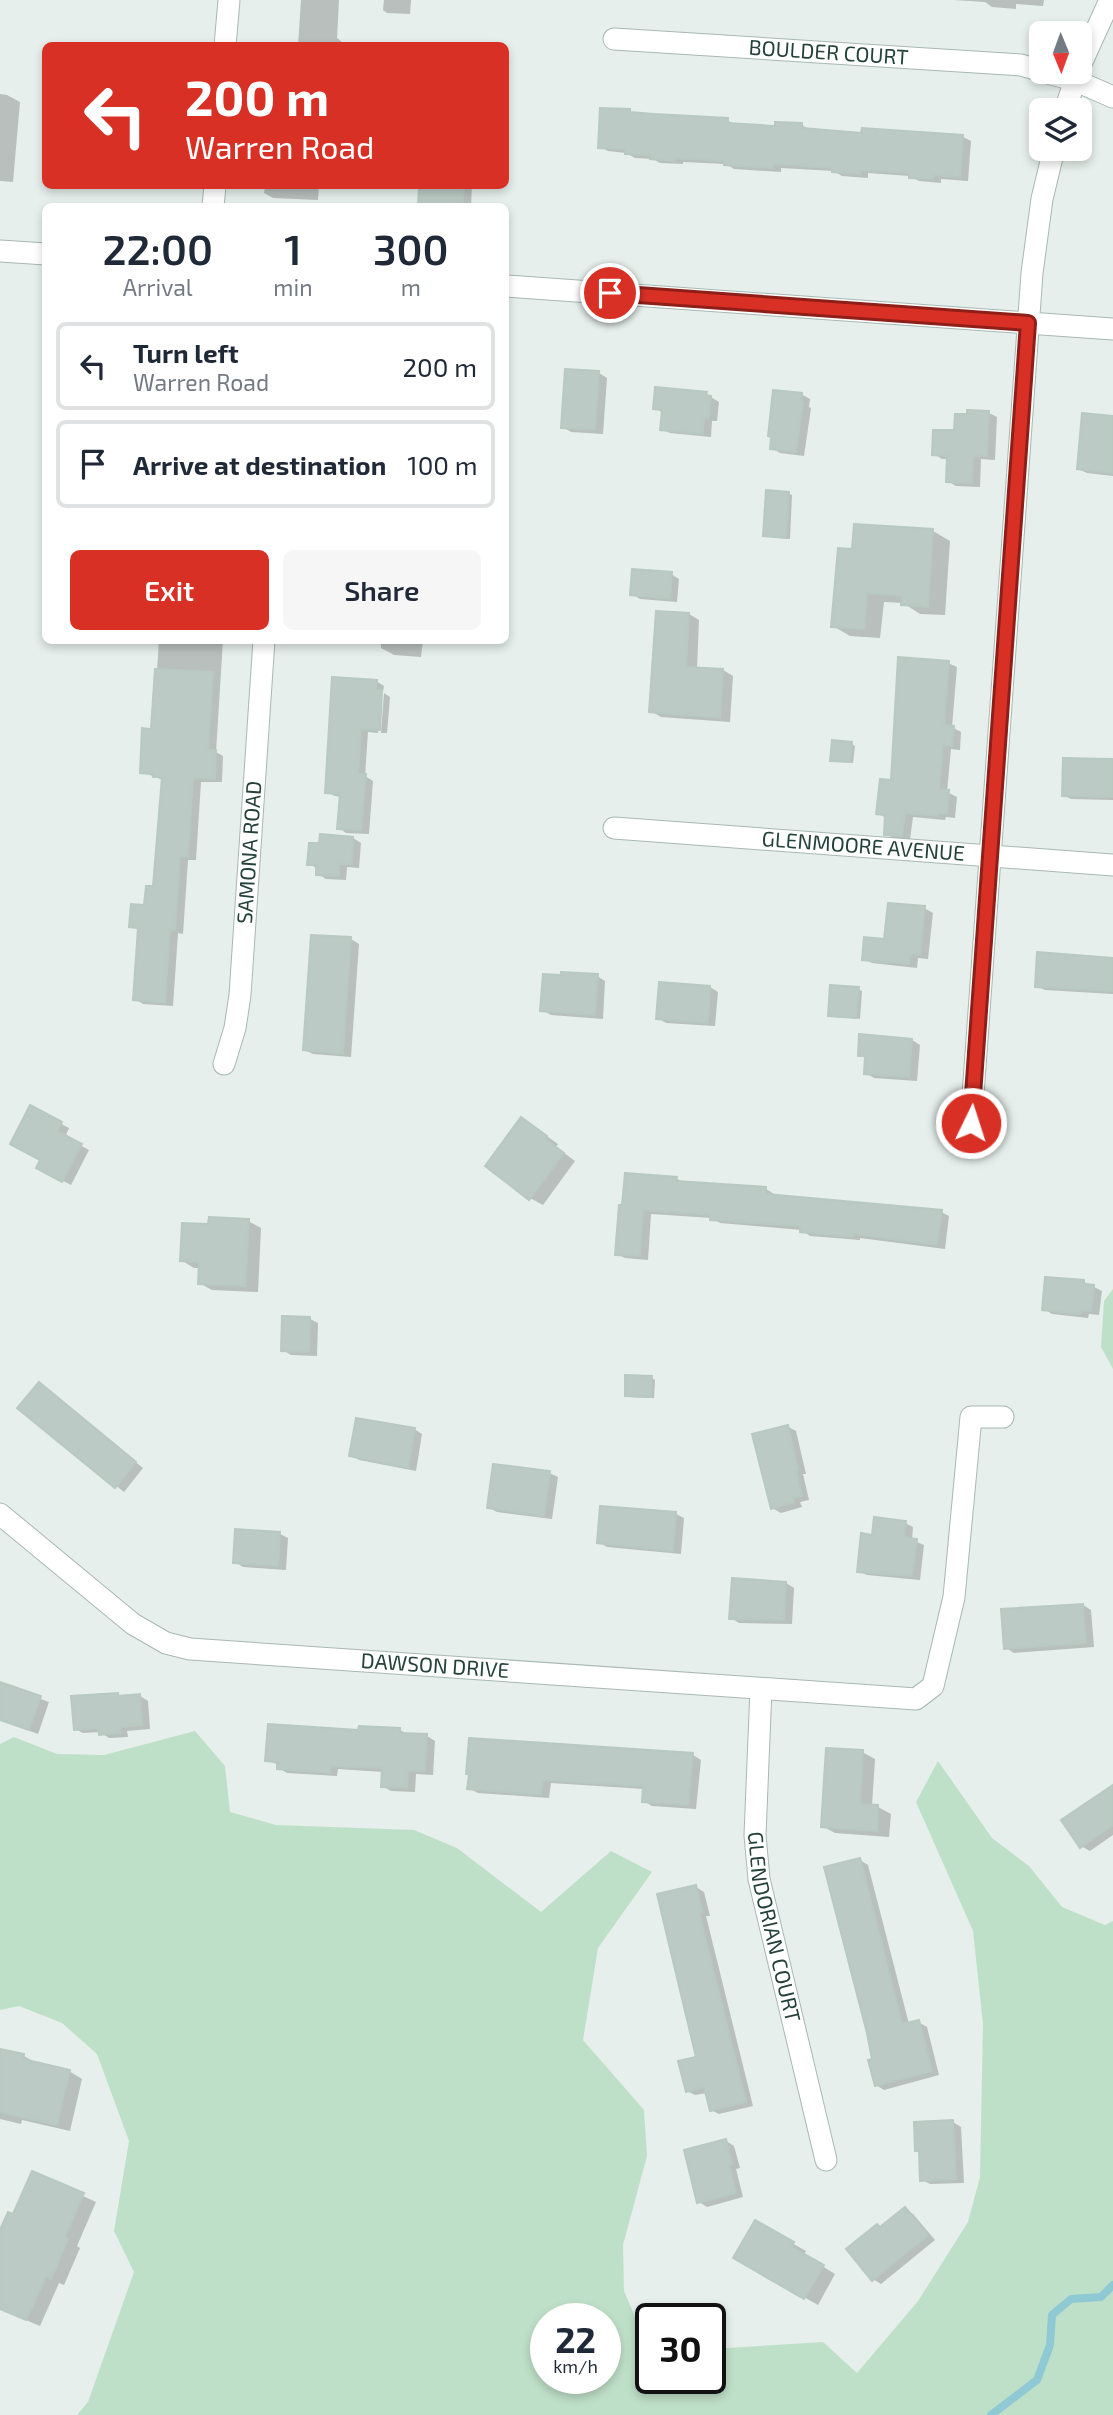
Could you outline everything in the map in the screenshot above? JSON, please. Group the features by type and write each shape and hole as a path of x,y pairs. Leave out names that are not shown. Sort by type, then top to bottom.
{"street":[{"path":"225,42 229,0"},
{"path":"1092,40 1110,0"},
{"name":"BOULDER COURT","path":"614,39 1029,67"},
{"name":"BOULDER COURT","path":"1092,83 1113,97"},
{"path":"971,1123 1028,323 1042,199 1051,161"},
{"path":"0,251 42,254"},
{"path":"509,286 1113,329"},
{"name":"SAMONA ROAD","path":"224,1064 235,1028 240,995 264,644"},
{"name":"GLENMOORE AVENUE","path":"614,828 1113,865"},
{"name":"DAWSON DRIVE","path":"0,1514 133,1624 166,1643 190,1649 916,1699 933,1686 954,1597 971,1417 1003,1417"},
{"name":"GLENDORIAN COURT","path":"761,1689 755,1835 759,1879 826,2160"}],"green space":[{"path":"1113,1289 1113,1369 1101,1347 1104,1301"},
{"path":"195,1731 225,1766 230,1812 276,1825 414,1830 457,1848 541,1912 611,1851 652,1872 598,1948 583,2040 644,2110 647,2156 623,2245 624,2291 635,2317 635,2394 726,2394 726,2348 823,2342 857,2373 918,2301 968,2222 980,2177 983,2024 973,1931 916,1802 938,1761 992,1838 1029,1866 1062,1907 1105,1925 1113,1921 1113,2415 77,2415 88,2402 134,2272 114,2231 129,2141 97,2054 62,2023 19,2006 0,2010 0,1744 14,1737 57,1754 104,1755"}],"building":[{"path":"600,108 728,118 728,123 775,126 775,122 802,123 802,128 861,133 862,128 963,135 960,177 933,175 933,179 909,178 909,173 860,170 860,174 832,172 832,168 774,164 773,168 724,165 724,161 650,159 651,155 625,154 625,149 598,148"},
{"path":"419,189 464,189 463,203 418,203"},
{"path":"565,369 599,371 595,430 561,428"},
{"path":"655,387 707,392 706,395 711,396 709,418 704,417 703,434 660,430 662,410 653,409"},
{"path":"773,390 802,393 796,452 770,449 771,437 768,436"},
{"path":"967,410 989,411 987,456 973,456 972,483 946,482 947,456 932,455 933,430 954,430 955,414 967,414"},
{"path":"1082,413 1113,416 1113,473 1077,469"},
{"path":"766,490 789,492 786,538 763,536"},
{"path":"854,524 933,529 928,607 901,605 902,596 867,593 864,629 831,627 838,548 852,549"},
{"path":"632,569 672,572 670,599 630,595"},
{"path":"656,611 689,613 686,667 723,669 720,718 649,712"},
{"path":"898,657 949,661 944,725 954,726 952,746 943,745 939,789 949,790 947,814 938,813 937,816 905,813 902,836 884,835 885,815 876,814 880,779 891,780"},
{"path":"155,669 213,672 208,750 216,750 215,779 193,778 188,857 180,856 175,930 170,930 165,1003 133,1000 138,928 129,927 131,904 144,905 146,886 153,886 162,777 140,773 142,728 151,729"},
{"path":"332,677 377,680 376,690 382,690 380,730 361,729 358,774 366,774 361,830 337,829 340,794 325,793"},
{"path":"832,740 852,742 850,762 830,761"},
{"path":"1063,758 1113,759 1113,797 1062,796"},
{"path":"320,834 353,837 352,864 339,864 339,876 316,875 316,865 307,865 309,843 319,843"},
{"path":"888,903 925,906 920,955 910,954 909,964 862,960 864,937 884,939"},
{"path":"311,935 351,937 343,1054 303,1050"},
{"path":"1037,952 1113,958 1113,991 1035,987"},
{"path":"561,972 598,974 595,1015 540,1011 543,974 561,975"},
{"path":"659,982 710,986 708,1023 656,1019"},
{"path":"830,985 859,987 856,1018 828,1016"},
{"path":"859,1034 912,1039 909,1077 864,1074 865,1056 858,1056"},
{"path":"30,1105 62,1122 57,1131 82,1144 62,1182 36,1168 40,1160 10,1144"},
{"path":"521,1117 547,1136 545,1139 564,1153 529,1200 485,1166"},
{"path":"625,1173 677,1177 676,1181 766,1187 766,1194 942,1210 937,1245 852,1234 852,1237 800,1232 800,1226 710,1220 710,1215 643,1210 640,1256 615,1255"},
{"path":"209,1217 249,1219 245,1286 198,1284 199,1262 180,1261 182,1223 208,1224"},
{"path":"1045,1277 1084,1280 1084,1284 1094,1285 1091,1311 1081,1310 1080,1314 1042,1310"},
{"path":"282,1316 310,1317 309,1352 281,1351"},
{"path":"625,1375 652,1376 651,1397 625,1396"},
{"path":"39,1382 136,1462 115,1488 17,1408"},
{"path":"356,1418 415,1428 408,1468 349,1456"},
{"path":"788,1425 802,1496 793,1498 794,1502 771,1509 752,1434"},
{"path":"493,1464 550,1471 544,1516 487,1508"},
{"path":"600,1506 676,1512 673,1551 597,1543"},
{"path":"874,1517 906,1521 904,1537 917,1539 912,1576 857,1572 861,1533 872,1535"},
{"path":"235,1529 280,1532 278,1566 233,1563"},
{"path":"732,1578 786,1582 784,1620 729,1619"},
{"path":"1083,1604 1086,1643 1004,1649 1001,1609"},
{"path":"0,1682 41,1696 29,1730 0,1720"},
{"path":"118,1693 118,1696 140,1694 142,1725 120,1727 120,1733 99,1735 98,1728 74,1730 71,1696"},
{"path":"268,1724 358,1730 359,1726 400,1728 400,1733 427,1734 425,1771 408,1771 407,1788 381,1787 382,1768 330,1766 330,1773 277,1769 277,1762 265,1761"},
{"path":"469,1738 693,1753 688,1805 642,1802 643,1786 543,1780 541,1795 467,1789"},
{"path":"826,1748 863,1750 860,1804 878,1805 877,1831 821,1827"},
{"path":"1113,1785 1113,1825 1080,1848 1061,1820"},
{"path":"860,1858 902,2024 919,2020 932,2071 875,2086 868,2060 872,2059 867,2033 824,1867"},
{"path":"696,1885 702,1912 699,1912 746,2102 710,2111 704,2087 686,2092 678,2061 696,2057 657,1894"},
{"path":"0,2049 24,2054 23,2059 70,2070 57,2125 0,2112"},
{"path":"953,2120 956,2179 920,2181 914,2122"},
{"path":"726,2139 736,2193 697,2203 684,2150"},
{"path":"32,2171 84,2193 51,2279 46,2277 26,2320 0,2309 0,2230 8,2212 13,2214"},
{"path":"905,2207 928,2235 872,2281 846,2249 877,2224 880,2227"},
{"path":"755,2220 794,2242 792,2247 824,2265 804,2299 733,2258"}],"waterway":[{"path":"991,2415 1037,2380 1050,2345 1052,2315 1071,2299 1101,2297 1113,2285"}],"route":[{"path":"610,293 1028,323 971,1123"}]}
